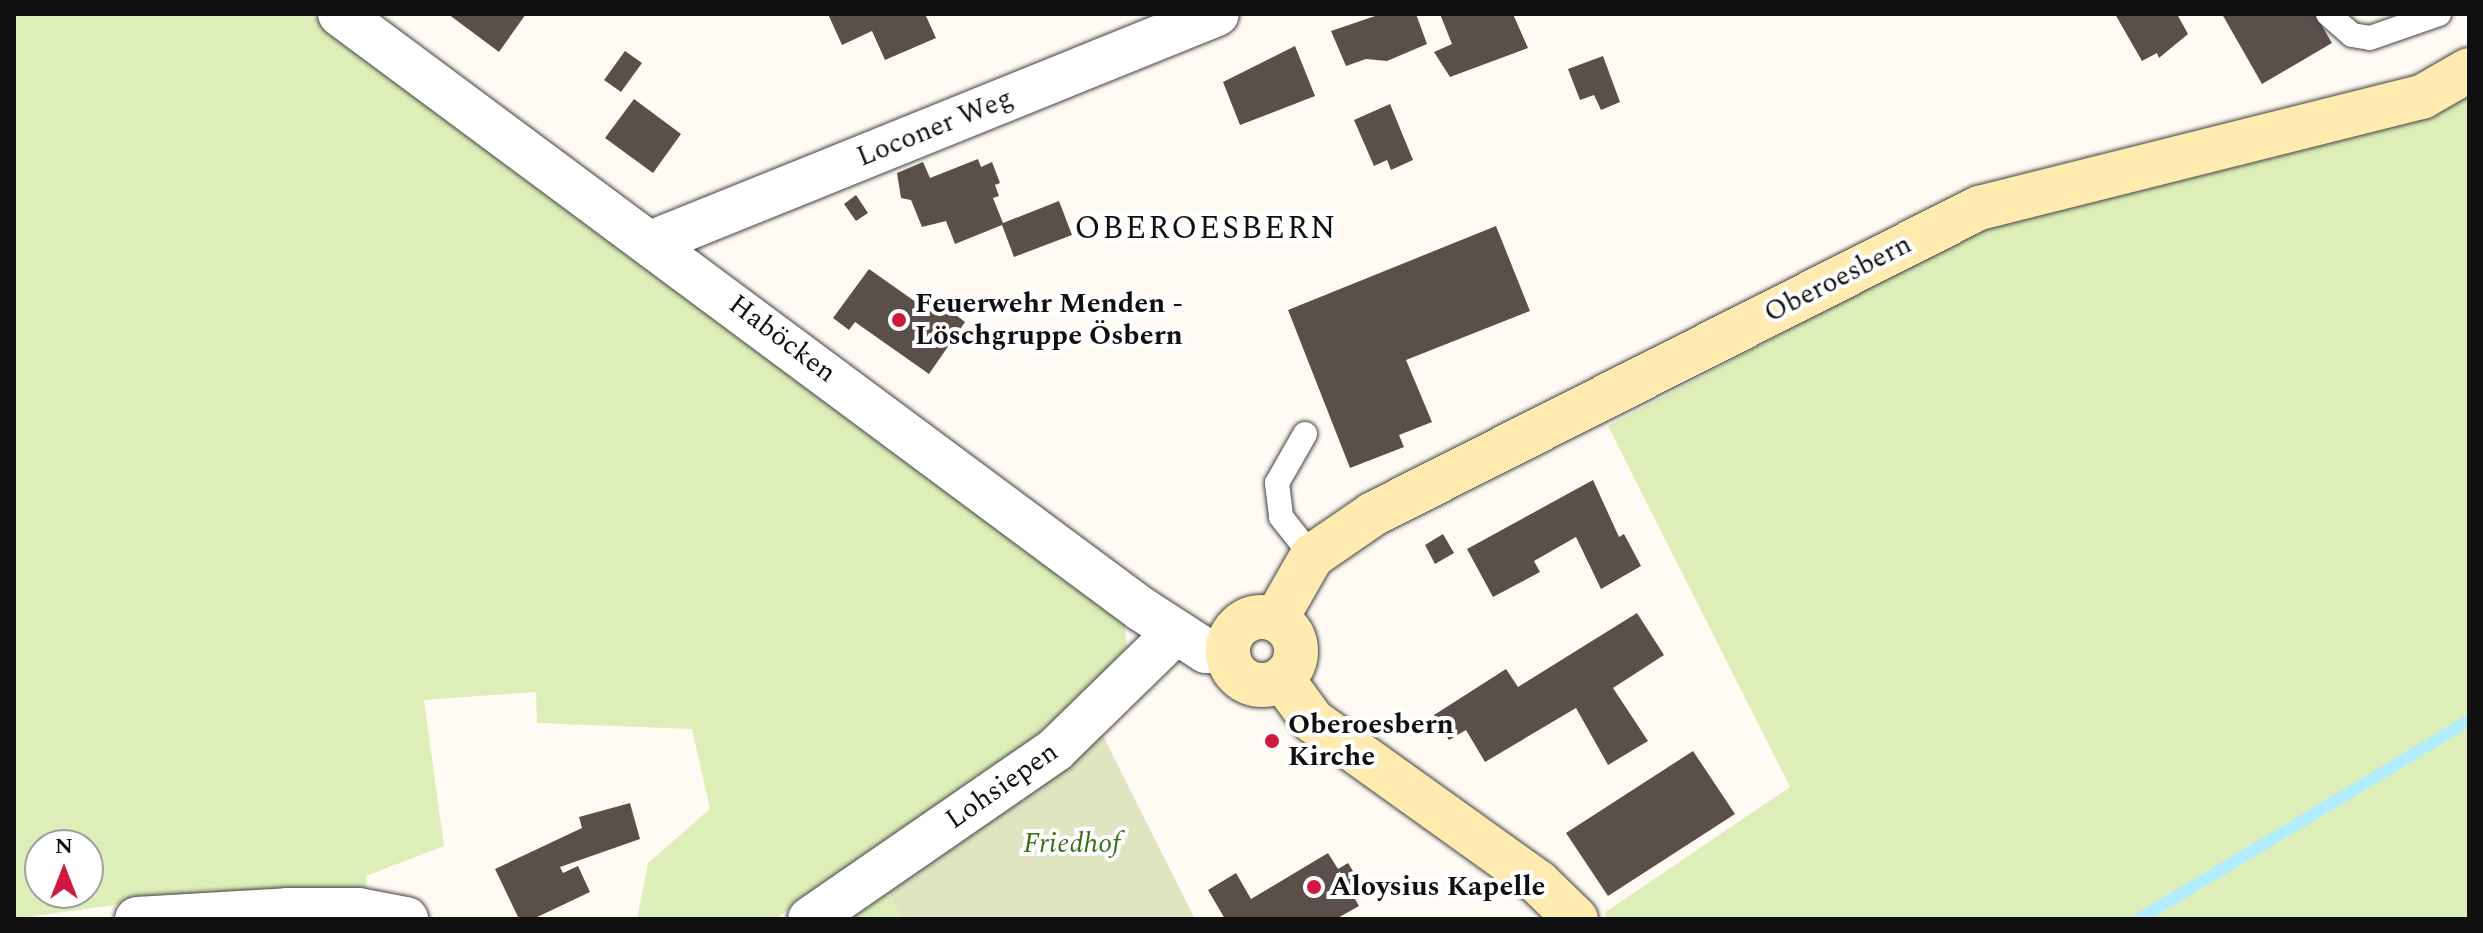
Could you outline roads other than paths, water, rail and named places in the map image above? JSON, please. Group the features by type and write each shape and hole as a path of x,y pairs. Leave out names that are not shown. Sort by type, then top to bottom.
{"street":[{"name":"Haböcken","path":"340,14 653,242 1176,632 1206,651 1228,651"},
{"name":"Loconer Weg","path":"653,242 1217,14"},
{"name":"Oberoesbern","path":"1276,619 1312,556 1373,514 1979,208 2422,97 2469,70"},
{"path":"1248,619 1276,619 1296,646 1283,680 1251,682 1233,668 1228,651 1230,640 1248,619"},
{"name":"Lohsiepen","path":"810,919 1055,750 1176,632"},
{"path":"1283,680 1313,721 1538,882 1576,919"},
{"path":"137,919 359,910 406,919"}],"lane":[{"path":"2328,14 2352,35 2370,38 2439,14"},
{"path":"1305,434 1277,483 1281,517 1312,556"}],"waterway":[{"path":"2139,919 2469,721"}],"place":[{"name":"Feuerwehr Menden - Löschgruppe Ösbern","path":"899,320"},
{"name":"Oberoesbern Kirche","path":"1272,741"},
{"name":"Aloysius Kapelle","path":"1314,887"}],"district":[{"name":"OBEROESBERN","path":"1206,229"}],"park label":[{"name":"Friedhof","path":"1072,844"}]}
